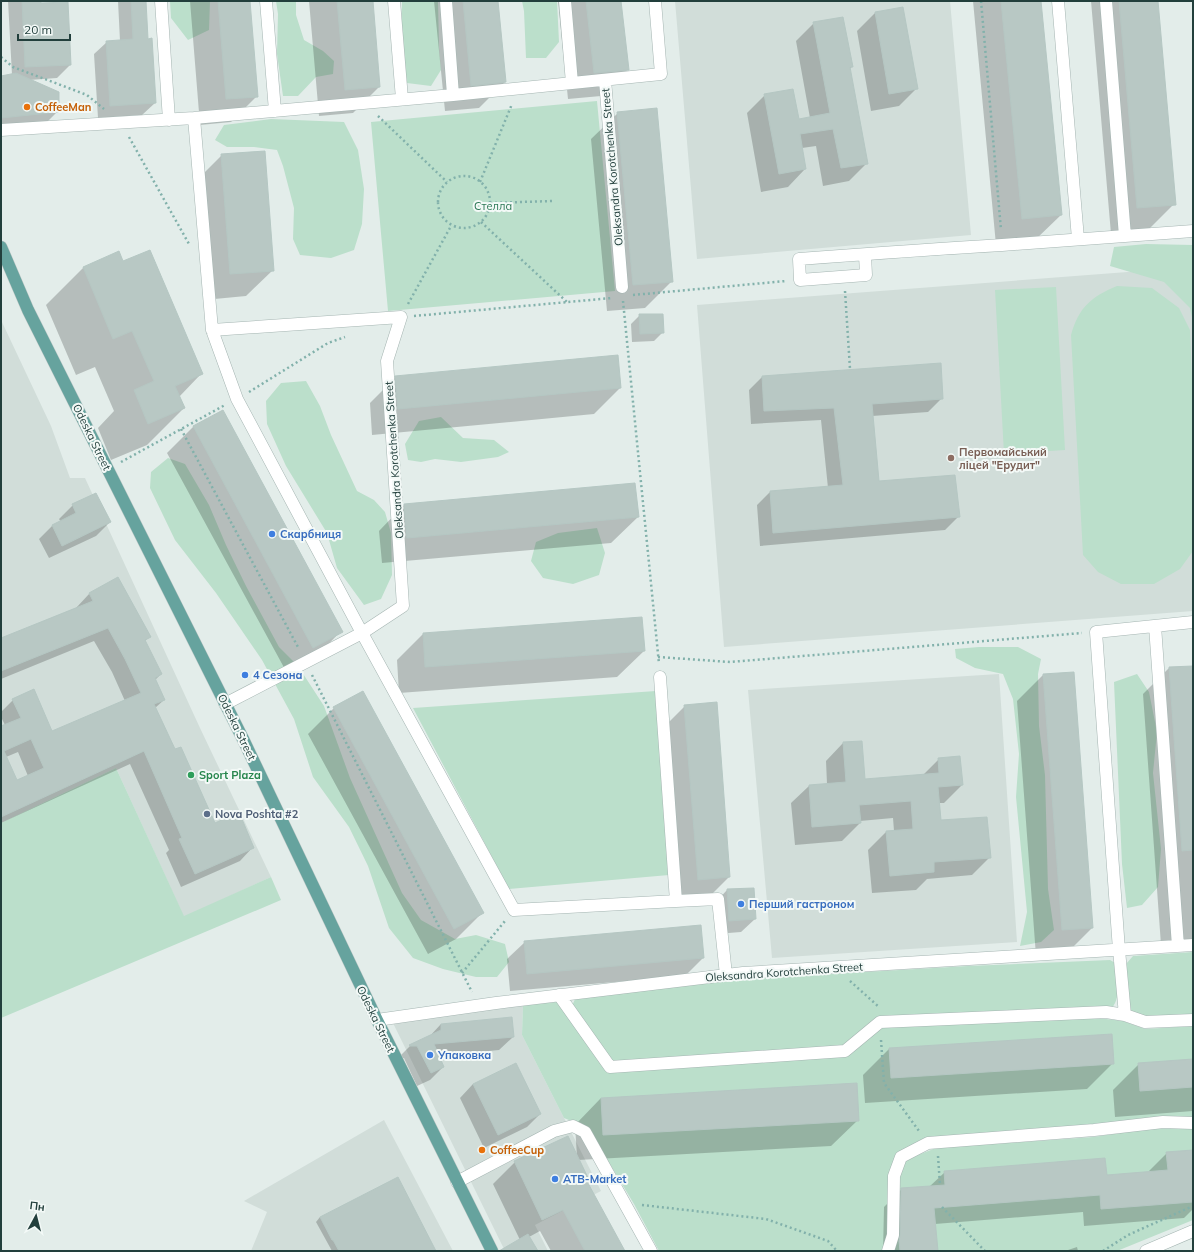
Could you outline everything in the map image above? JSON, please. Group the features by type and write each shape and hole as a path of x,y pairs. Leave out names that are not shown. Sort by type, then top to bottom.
{"main road":[{"name":"Odeska Street","path":"1,247 28,310 225,704 376,1020 492,1251"}],"street":[{"path":"161,1 169,120"},
{"path":"266,1 275,110"},
{"path":"394,1 402,99"},
{"path":"446,1 453,95"},
{"path":"565,1 572,83"},
{"name":"Oleksandra Korotchenka Street","path":"622,287 604,80 661,74 655,1"},
{"path":"1058,1 1078,239"},
{"path":"1106,1 1125,236"},
{"path":"1,130 194,118 604,80"},
{"path":"194,118 212,330 237,399 362,633 514,910 718,899 726,975"},
{"path":"865,255 866,275 800,280 799,259 1193,231"},
{"path":"212,330 401,317"},
{"name":"Oleksandra Korotchenka Street","path":"362,633 403,606 387,361 401,317"},
{"path":"1125,1015 1096,632 1193,622"},
{"path":"1155,626 1178,946"},
{"path":"225,704 362,633"},
{"path":"660,677 676,901"},
{"name":"Oleksandra Korotchenka Street","path":"376,1020 559,995 726,975 1193,946"},
{"path":"559,995 610,1067 845,1051 880,1022 1106,1012 1125,1015 1145,1022 1193,1020"},
{"path":"888,1251 893,1235 894,1176 901,1157 928,1143 1094,1130 1163,1122 1193,1123"},
{"path":"457,1182 554,1130 573,1126 585,1132 626,1203 651,1251"},
{"path":"1146,1251 1193,1231"}],"path":[{"path":"981,1 1002,245"},
{"path":"1,57 12,67 87,95 121,122 192,250"},
{"path":"480,182 518,89"},
{"path":"363,103 447,182"},
{"path":"463,176 472,177 480,182 486,189 490,203 488,212 481,222 473,227 460,228 451,226 442,218 438,210 438,197 441,188 454,178 463,176"},
{"path":"490,203 552,201"},
{"path":"481,222 567,302"},
{"path":"401,317 451,226"},
{"path":"843,277 850,369"},
{"path":"694,289 800,280"},
{"path":"622,287 660,677"},
{"path":"181,429 306,662 479,1006"},
{"path":"658,657 730,662 1096,632"},
{"path":"462,973 514,910"},
{"path":"835,968 879,1007 884,1083 938,1157 940,1185"},
{"path":"626,1203 766,1219 828,1242 837,1251"},
{"path":"1103,1251 1128,1235 1193,1206"},
{"path":"942,1207 986,1251"}],"shaded area":[{"path":"675,1 950,1 971,235 697,259"},
{"name":"Первомайський ліцей \"Ерудит\"","path":"1193,267 1193,611 724,647 697,305"},
{"path":"1,320 51,426 70,478 85,478 200,728 271,877 184,917 116,768 1,823"},
{"path":"999,674 1017,942 772,958 748,690"},
{"path":"523,1005 522,1035 601,1191 535,1225 548,1251 505,1251 393,1023"},
{"path":"384,1120 453,1251 251,1251 267,1212 244,1201"}],"green space":[{"path":"170,1 210,1 209,30 188,40 171,18"},
{"path":"276,1 296,1 296,15 304,40 323,51 334,61 333,74 316,77 298,96 283,96 277,54 278,14"},
{"path":"402,1 438,1 441,70 431,86 407,83 401,44"},
{"path":"522,1 557,1 559,42 546,58 526,58 524,11"},
{"name":"Стелла","path":"597,101 615,291 388,311 371,122"},
{"path":"271,119 344,122 358,150 364,189 362,224 354,250 331,258 300,255 293,239 294,208 283,166 277,150 254,147 227,147 215,140 224,125"},
{"path":"1146,244 1193,245 1193,322 1190,308 1164,282 1110,266 1114,247"},
{"path":"1117,286 1152,288 1179,308 1190,330 1193,405 1193,551 1180,569 1154,584 1121,584 1098,572 1083,555 1071,335 1078,317 1087,304 1100,294"},
{"path":"1056,287 1065,450 1004,454 995,290"},
{"path":"306,381 320,406 331,435 357,491 374,500 385,512 391,533 392,575 381,599 364,605 337,568 327,533 286,466 267,424 266,401 281,383"},
{"path":"441,417 463,438 494,440 509,452 498,457 461,462 435,459 421,462 408,460 405,444 419,421"},
{"path":"168,458 185,464 209,505 246,586 279,647 298,666 324,706 350,778 402,893 421,920 455,939 476,935 505,944 509,962 497,977 476,977 443,969 413,958 389,928 368,866 349,827 313,777 294,719 262,660 216,593 175,540 150,488 151,472"},
{"path":"597,528 605,553 599,575 573,584 543,578 531,561 536,542 558,533"},
{"path":"979,647 1018,647 1041,659 1038,674 1039,726 1045,775 1048,889 1054,930 1041,942 1020,946 1027,912 1016,797 1019,754 1013,699 1003,674 975,668 956,658 955,649"},
{"path":"1137,674 1149,692 1157,732 1153,773 1161,849 1158,887 1142,905 1127,908 1122,864 1114,682"},
{"path":"656,691 669,875 509,889 413,708"},
{"path":"116,768 184,916 271,877 281,900 1,1018 1,823"},
{"path":"1193,952 1193,1015 1149,1017 1130,1012 1126,964 1133,956"},
{"path":"1110,960 1117,964 1118,981 1117,998 1112,1008 880,1018 844,1047 612,1062 572,1006 575,999 729,980 968,966"},
{"path":"557,1002 607,1070 817,1058 881,1027 1089,1017 1123,1021 1145,1029 1193,1026 1193,1120 928,1143 901,1157 889,1234 883,1251 659,1251 634,1204 586,1127 564,1118 522,1035 523,1005"},
{"path":"1162,1127 1193,1128 1193,1220 1117,1251 891,1251 895,1189 905,1160 936,1148 1093,1137"}],"building":[{"path":"22,1 41,1 41,3 68,2 71,65 25,67"},
{"path":"131,1 146,1 148,39 152,38 156,103 110,106 106,41 133,39"},
{"path":"218,1 250,1 258,97 226,99"},
{"path":"337,1 373,1 380,87 345,90"},
{"path":"463,1 498,1 506,82 471,86"},
{"path":"586,1 621,1 629,70 594,73"},
{"path":"1001,1 1041,1 1062,215 1022,219"},
{"path":"1119,1 1158,1 1176,205 1137,208"},
{"path":"903,7 918,89 889,94 875,12"},
{"path":"843,17 853,67 850,67 868,164 841,168 833,129 800,134 806,169 779,174 764,94 793,89 799,119 830,113 813,22"},
{"path":"16,73 59,92 59,112 1,118 1,76"},
{"path":"657,108 673,282 633,285 617,112"},
{"path":"265,151 274,271 230,274 221,154"},
{"path":"150,250 203,374 175,386 185,408 148,424 134,390 154,381 132,331 113,339 83,267 119,251 123,261"},
{"path":"639,314 663,314 664,333 640,334"},
{"path":"618,355 621,388 398,409 395,376"},
{"path":"941,363 943,399 872,404 879,481 955,475 960,517 773,533 770,491 843,485 834,408 764,411 762,376"},
{"path":"223,410 343,632 313,648 193,426"},
{"path":"635,483 639,517 407,538 404,504"},
{"path":"96,493 111,522 62,546 52,525 76,513 72,504"},
{"path":"118,577 151,637 145,640 162,674 155,678 165,700 154,704 175,749 181,747 215,823 239,812 254,848 195,874 179,839 182,838 144,751 1,817 1,726 21,718 12,699 34,689 52,731 141,693 108,628 1,671 1,638 93,601 89,593","holes":["31,739 44,768 17,780 4,751"]},
{"path":"642,617 645,651 425,667 423,633"},
{"path":"1193,666 1193,850 1182,851 1169,667"},
{"path":"1074,672 1093,928 1062,930 1043,674"},
{"path":"363,691 484,913 454,929 333,707"},
{"path":"717,702 730,877 698,880 684,705"},
{"path":"862,741 865,779 939,773 938,758 960,756 963,785 938,787 941,820 987,817 991,858 934,862 934,872 890,876 886,831 913,829 911,801 859,805 861,823 812,827 809,785 846,782 843,742"},
{"name":"Перший гастроном","path":"754,888 756,919 729,921 727,889"},
{"path":"701,925 704,958 527,974 524,941"},
{"path":"512,1017 514,1037 434,1044 444,1067 431,1073 417,1046 409,1045 441,1030 441,1024"},
{"path":"1112,1034 1114,1064 891,1078 889,1048"},
{"path":"1193,1059 1193,1087 1140,1091 1138,1063"},
{"path":"516,1063 541,1114 498,1135 473,1084"},
{"path":"857,1083 859,1121 603,1135 601,1098"},
{"name":"ATB-Market","path":"568,1136 591,1184 589,1185 625,1251 585,1251 563,1210 542,1220 514,1161"},
{"path":"1193,1150 1193,1202 1101,1209 1100,1195 934,1208 938,1251 900,1251 901,1188 945,1185 944,1171 1105,1158 1107,1175 1168,1170 1166,1152"},
{"path":"398,1177 436,1251 339,1251 320,1217"},
{"path":"528,1234 538,1251 499,1251"}],"place":[{"name":"CoffeeMan","path":"27,107"},
{"name":"Первомайський ліцей \"Ерудит\"","path":"951,458"},
{"name":"Скарбниця","path":"272,534"},
{"name":"4 Сезона","path":"245,675"},
{"name":"Sport Plaza","path":"191,775"},
{"name":"Nova Poshta #2","path":"207,814"},
{"name":"Перший гастроном","path":"741,904"},
{"name":"Упаковка","path":"430,1055"},
{"name":"CoffeeCup","path":"482,1150"},
{"name":"ATB-Market","path":"555,1179"}]}
